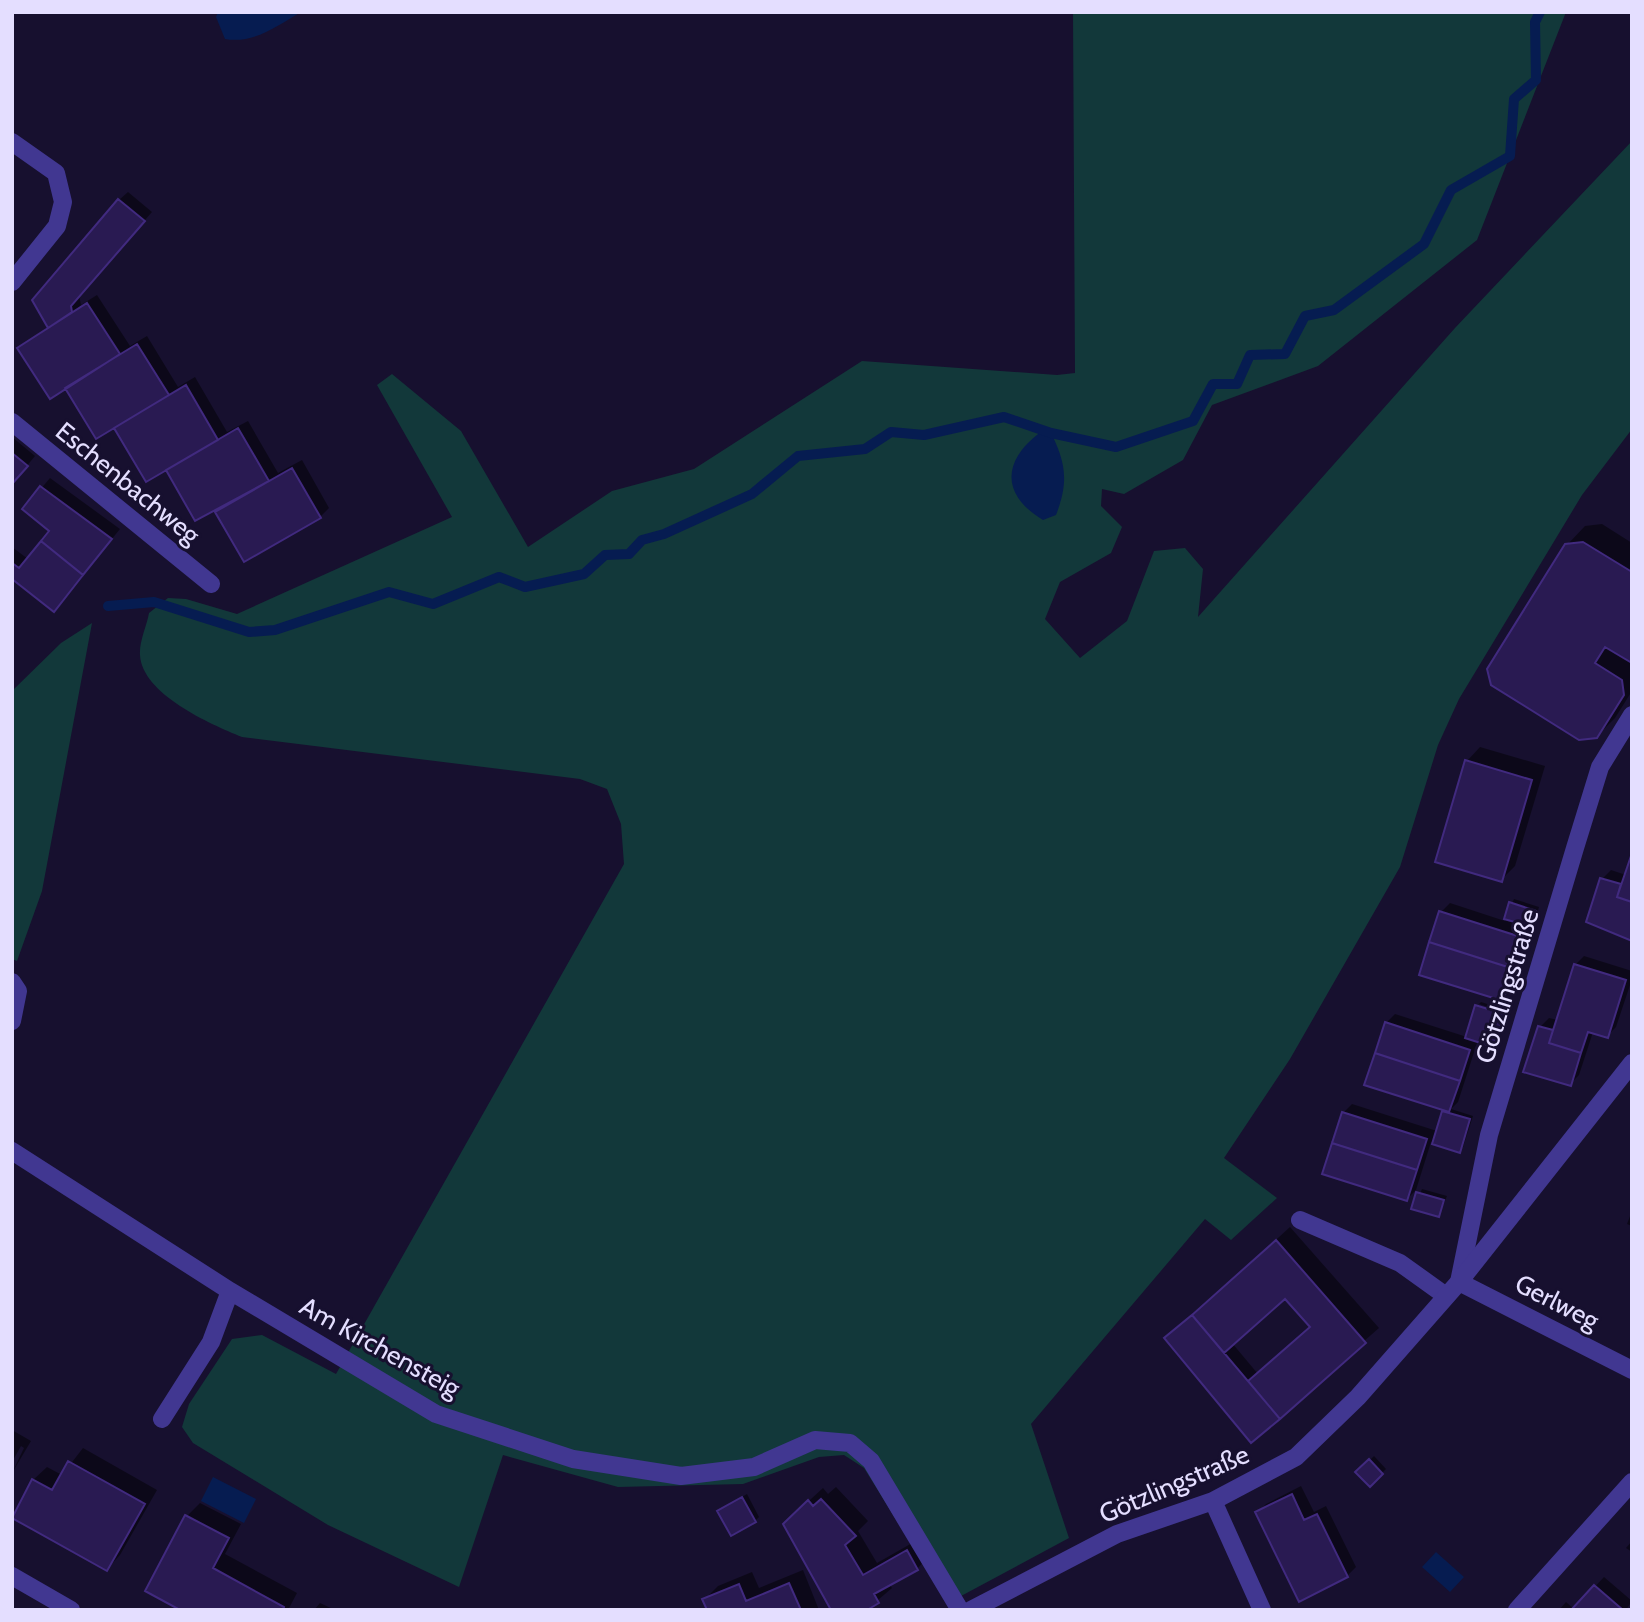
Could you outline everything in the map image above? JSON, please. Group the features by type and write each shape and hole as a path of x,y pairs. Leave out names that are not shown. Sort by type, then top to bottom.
{"street":[{"path":"12,142 56,173 63,202 57,226 12,282"},
{"name":"Eschenbachweg","path":"12,422 211,584"},
{"name":"Götzlingstraße","path":"1458,1282 1489,1135 1575,848 1600,767 1632,715"},
{"path":"12,982 18,990 12,1021"},
{"name":"Götzlingstraße","path":"971,1610 996,1604 1116,1534 1213,1501 1296,1457 1358,1397 1446,1297 1632,1063"},
{"name":"Am Kirchensteig","path":"12,1151 230,1291 436,1414 573,1459 681,1476 754,1467 815,1440 850,1443 871,1461 960,1610"},
{"path":"1300,1220 1400,1263 1446,1297"},
{"name":"Gerlweg","path":"1458,1282 1632,1370"},
{"path":"162,1419 211,1342 230,1291"},
{"path":"1517,1610 1632,1482"},
{"path":"1213,1501 1262,1610"},
{"path":"12,1576 71,1610"}],"green space":[{"path":"1073,12 1566,12 1477,240 1318,366 1212,405 1183,460 1124,494 1102,489 1101,506 1122,527 1111,553 1060,582 1045,619 1080,658 1127,621 1154,551 1185,548 1203,569 1198,617 1455,328 1632,141 1632,429 1582,495 1459,699 1438,745 1400,867 1290,1059 1224,1158 1277,1198 1231,1240 1205,1219 1031,1424 1069,1538 948,1603 864,1468 844,1455 819,1457 743,1484 618,1487 503,1455 459,1587 328,1525 193,1443 182,1427 189,1404 232,1339 262,1335 336,1374 624,864 621,824 607,789 580,779 242,737 196,716 165,695 152,682 140,655 149,613 168,598 186,599 237,614 452,517 377,385 392,374 461,431 528,547 612,491 694,469 862,361 1057,375 1075,373"},
{"path":"92,623 42,891 17,961 12,959 12,691 61,643"}],"water":[{"path":"218,12 301,12 265,33 236,40 225,39 216,17"},
{"path":"1048,427 1062,460 1064,480 1056,515 1043,520 1018,497 1012,485 1012,473 1015,461 1023,449"},
{"path":"213,1477 256,1499 244,1523 201,1501"},
{"path":"1436,1552 1464,1577 1450,1592 1422,1567"}],"building":[{"path":"118,199 145,221 71,306 72,312 48,328 32,300"},
{"path":"87,303 120,354 50,399 17,348"},
{"path":"137,344 169,395 96,439 65,388"},
{"path":"186,385 218,440 146,482 114,428"},
{"path":"238,428 269,481 195,521 166,470"},
{"path":"12,453 28,466 12,484"},
{"path":"292,468 321,518 244,562 215,512"},
{"path":"40,486 112,539 83,575 41,541 49,531 22,509"},
{"path":"41,541 83,575 54,612 12,579 12,563 19,568"},
{"path":"1583,542 1632,572 1632,663 1605,647 1595,663 1622,680 1624,695 1597,738 1579,740 1491,685 1487,669 1565,544"},
{"path":"1465,760 1532,780 1502,882 1435,862"},
{"path":"1632,853 1632,902 1617,897"},
{"path":"1600,878 1621,884 1617,897 1632,902 1632,941 1586,922"},
{"path":"1509,902 1536,911 1532,927 1504,919"},
{"path":"1439,911 1524,938 1514,969 1429,942"},
{"path":"1429,942 1514,969 1503,1001 1419,975"},
{"path":"1574,964 1626,980 1608,1038 1588,1032 1581,1053 1549,1043"},
{"path":"1475,1005 1504,1014 1493,1047 1465,1038"},
{"path":"1385,1022 1470,1050 1460,1081 1375,1053"},
{"path":"1538,1026 1553,1030 1549,1043 1581,1053 1571,1086 1523,1072"},
{"path":"1375,1053 1460,1081 1449,1112 1364,1085"},
{"path":"1442,1111 1470,1119 1460,1153 1432,1144"},
{"path":"1342,1112 1427,1139 1417,1170 1332,1143"},
{"path":"1332,1143 1417,1170 1407,1201 1322,1174"},
{"path":"1416,1192 1444,1200 1439,1217 1411,1209"},
{"path":"1276,1240 1366,1343 1280,1419 1248,1381 1310,1327 1285,1299 1224,1353 1192,1315"},
{"path":"1192,1315 1280,1419 1251,1443 1164,1338"},
{"path":"1369,1459 1383,1474 1370,1487 1355,1472"},
{"path":"68,1461 145,1504 107,1571 12,1518 32,1479 52,1490"},
{"path":"1292,1494 1304,1520 1317,1514 1348,1577 1299,1602 1255,1512"},
{"path":"742,1497 756,1522 731,1536 717,1511"},
{"path":"821,1499 856,1536 845,1545 863,1575 907,1550 918,1570 874,1594 879,1603 867,1610 831,1610 783,1524 808,1500 813,1506"},
{"path":"185,1515 229,1538 213,1568 284,1607 283,1610 180,1610 145,1591"},
{"path":"789,1583 801,1610 707,1610 702,1599 739,1584 746,1601"},
{"path":"1594,1585 1623,1610 1571,1610"}],"waterway":[{"path":"108,606 154,602 249,632 275,630 389,592 433,604 499,577 525,587 584,574 605,555 629,554 642,540 664,534 752,494 798,456 865,449 891,432 924,435 1004,417 1051,433 1116,447 1193,421 1213,384 1237,384 1250,355 1285,354 1305,316 1334,310 1424,244 1451,190 1510,156 1514,99 1536,80 1535,22 1540,12"}]}
